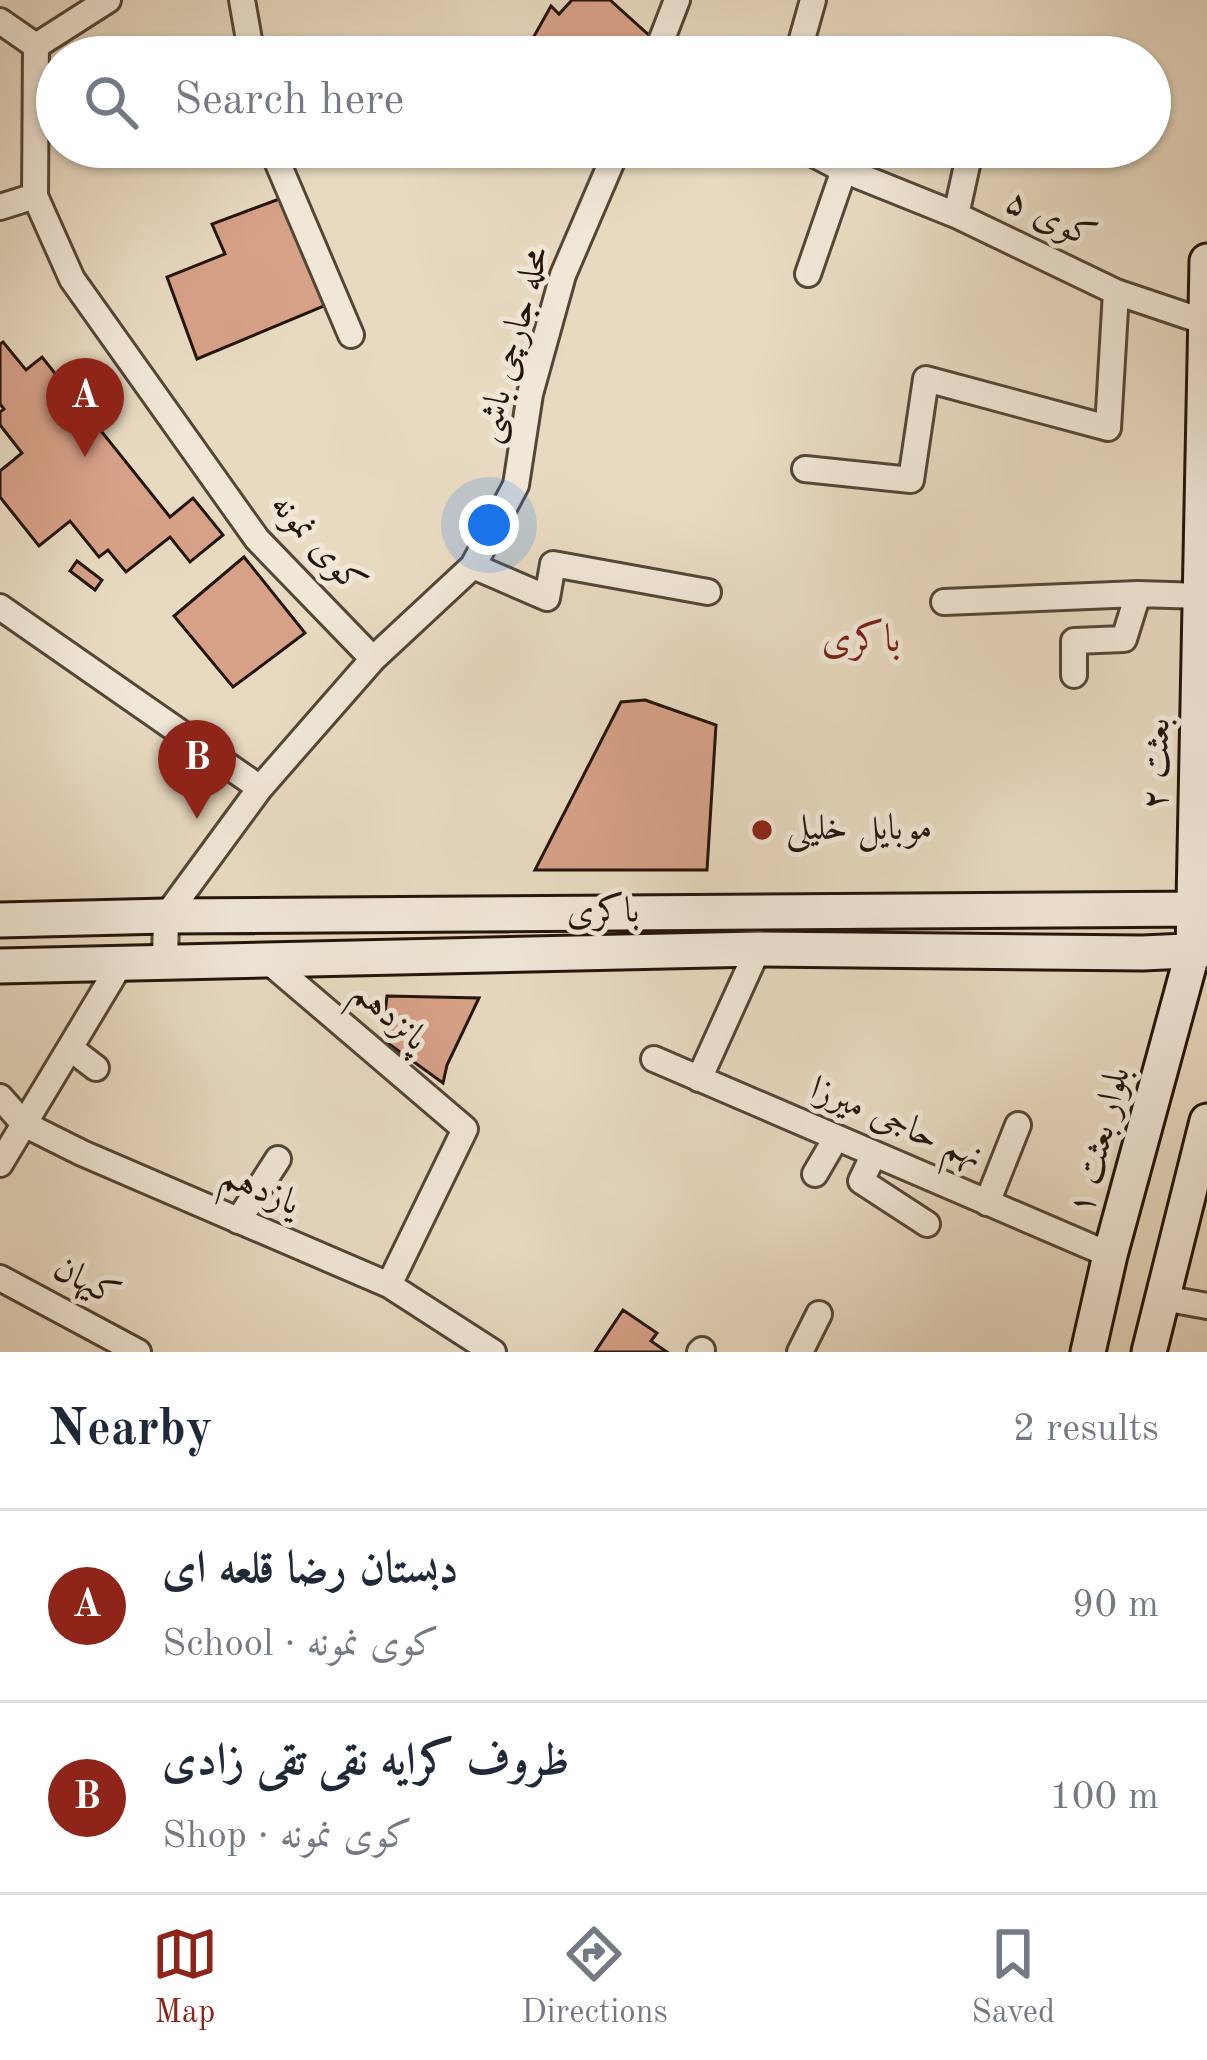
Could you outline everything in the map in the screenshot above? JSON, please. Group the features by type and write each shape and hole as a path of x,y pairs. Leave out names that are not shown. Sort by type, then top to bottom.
{"main road":[{"name":"بعثت ۲","path":"1200,951 1207,261"},
{"name":"باکری","path":"0,920 1200,909"},
{"name":"باکری","path":"0,966 758,949 1200,951"},
{"name":"بلوار بعثت ۱","path":"1088,1352 1110,1256 1200,951"},
{"path":"1149,1352 1207,1121"}],"street":[{"path":"52,36 108,0"},
{"path":"242,0 248,36"},
{"path":"663,36 676,0"},
{"path":"803,36 813,0"},
{"path":"0,21 36,46 35,196 0,207"},
{"path":"281,168 351,335"},
{"name":"محله جارچی باشی","path":"374,659 473,566 516,485 530,394 563,275 609,168"},
{"name":"کوی ۵","path":"840,168 956,215 1116,292 1206,323"},
{"path":"956,215 966,168"},
{"path":"808,274 844,170"},
{"name":"کوی نمونه","path":"35,196 72,279 257,538 374,659"},
{"path":"805,469 910,480 926,379 1108,428 1116,292"},
{"path":"473,566 547,598 553,565 708,592"},
{"path":"1075,675 1073,641 1124,639 1138,594"},
{"path":"944,602 1202,596"},
{"path":"0,607 260,788"},
{"path":"165,962 166,916 260,788 374,659"},
{"path":"699,1079 758,949"},
{"name":"پانزدهم","path":"267,960 464,1129 389,1285"},
{"path":"0,1164 121,963"},
{"path":"70,1048 96,1068"},
{"name":"نهم حاجی میرزا","path":"653,1059 1110,1256"},
{"name":"یازدهم","path":"0,1097 24,1124 82,1154 389,1285 493,1352"},
{"path":"987,1203 1018,1125"},
{"path":"814,1174 836,1138"},
{"path":"874,1154 861,1181 927,1224"},
{"path":"238,1220 278,1159"},
{"name":"کیهان","path":"0,1278 138,1352"},
{"path":"1162,1298 1207,1306"},
{"path":"800,1352 819,1313"}],"building":[{"path":"572,0 610,0 650,36 534,36 551,6 559,14"},
{"path":"282,198 324,306 197,359 167,277 225,254 212,224"},
{"path":"3,342 26,370 42,357 170,517 193,498 223,535 190,562 170,537 126,572 108,550 99,557 70,521 39,546 0,497 0,471 22,453 0,425"},
{"path":"244,557 305,633 233,687 174,616"},
{"path":"77,561 102,580 95,590 70,571"},
{"path":"645,700 716,725 707,870 535,870 621,702"},
{"path":"387,996 479,998 443,1083 382,1039"},
{"path":"623,1310 657,1333 651,1341 667,1352 595,1352"}],"place":[{"name":"دبستان رضا قلعه ای","path":"85,457"},
{"name":"ظروف کرایه نقی تقی زادی","path":"197,819"},
{"name":"موبایل خلیلی","path":"762,830"}],"district":[{"name":"باکری","path":"861,640"}]}
